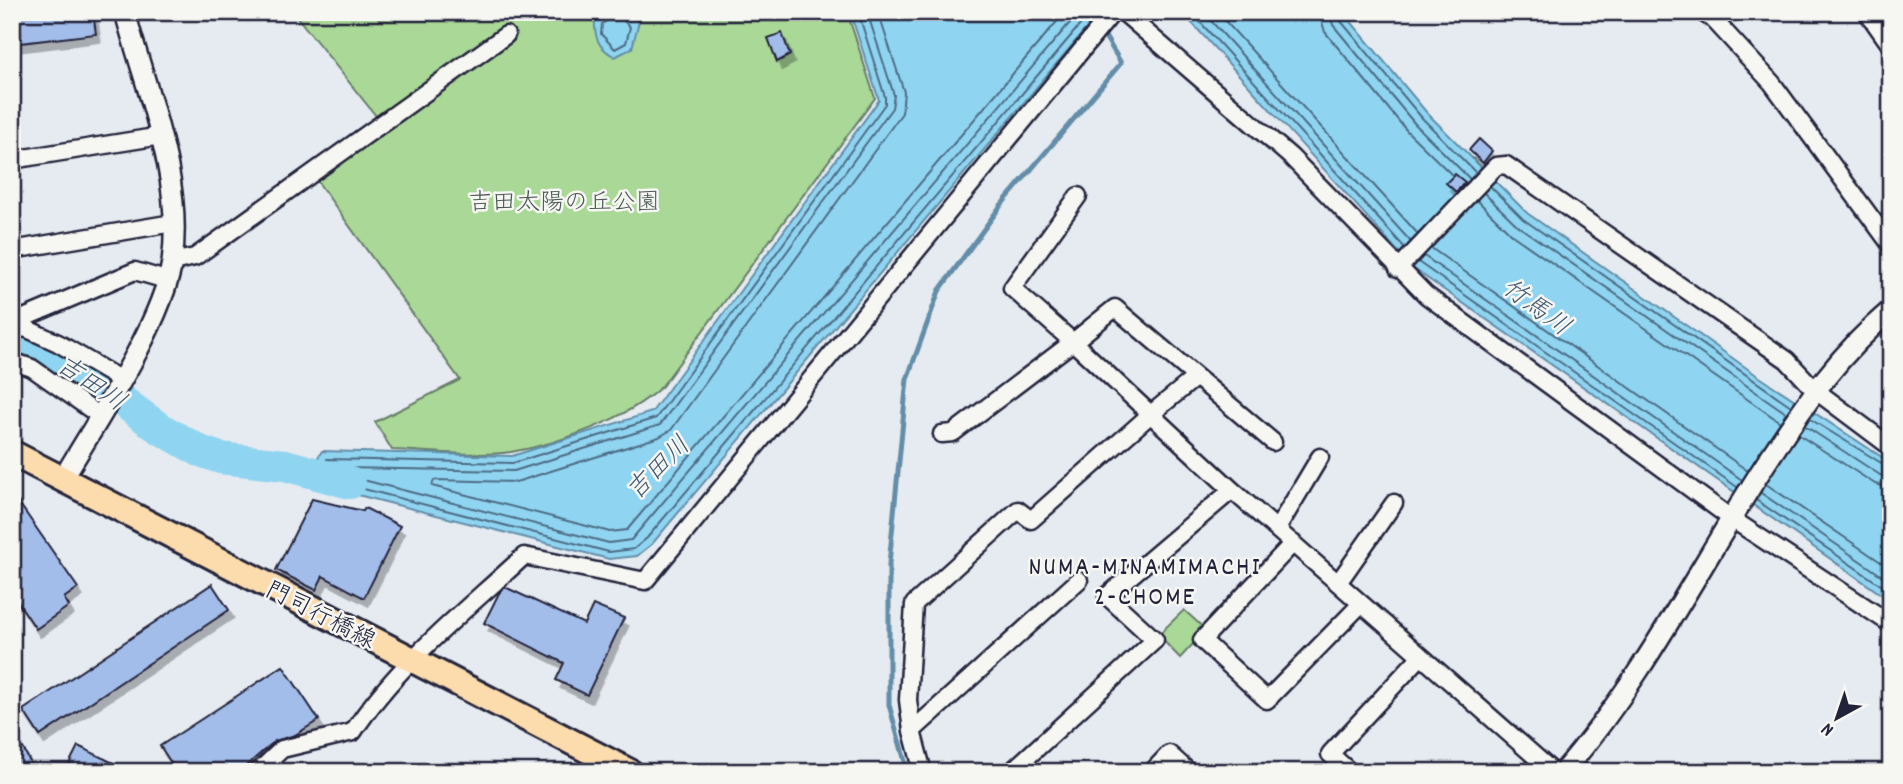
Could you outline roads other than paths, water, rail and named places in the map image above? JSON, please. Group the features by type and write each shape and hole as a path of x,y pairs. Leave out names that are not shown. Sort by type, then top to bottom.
{"main road":[{"name":"門司行橋線","path":"12,453 630,772"}],"street":[{"path":"62,480 102,413 149,324 169,271 173,223 170,181 125,12"},
{"path":"258,772 282,749 353,732 369,707 412,661 524,556 645,581 1113,12"},
{"path":"1123,12 1291,157 1401,266 1426,295 1891,624"},
{"path":"1702,12 1714,20 1772,83 1891,245"},
{"path":"1867,12 1891,46"},
{"path":"118,384 58,343 19,329 26,317 135,271 169,271 195,257 506,35"},
{"path":"12,160 160,136"},
{"path":"1401,266 1496,166 1506,165 1787,360 1811,396 1891,447"},
{"path":"1078,196 1012,288 1232,490 1553,772"},
{"path":"12,250 173,223"},
{"path":"942,433 953,432 1115,308 1273,442"},
{"path":"1563,772 1594,736 1647,660 1734,513 1811,396 1855,340 1891,310"},
{"path":"12,361 32,368 102,413"},
{"path":"923,772 912,731 908,701 914,604 1018,510 1031,520 1150,414 1196,377"},
{"path":"1277,529 1320,457"},
{"path":"1010,772 1155,640 1107,596 1232,490"},
{"path":"1338,583 1394,503"},
{"path":"1293,543 1202,640 1267,700 1361,604"},
{"path":"912,731 1079,580"},
{"path":"1350,772 1330,754 1421,656"},
{"path":"1152,772 1169,754 1189,772"}],"water":[{"path":"622,12 639,21 632,48 615,57 598,41 595,17"},
{"path":"850,12 1100,12 652,544 637,556 609,559 303,481 322,451 512,456 652,412 879,100"},
{"name":"竹馬川","path":"1182,12 1343,12 1427,113 1527,213 1755,374 1891,463 1891,601 1414,269"}],"waterway":[{"path":"908,772 889,705 889,564 907,379 939,291 1002,204 1121,63 1103,33"},
{"name":"吉田川","path":"12,346 38,348 70,363 159,428 200,451 220,458 285,465 350,483"}],"district":[{"name":"NUMA-MINAMIMACHI 2-CHOME","path":"1145,580"}],"park label":[{"name":"吉田太陽の丘公園","path":"564,201"}]}
